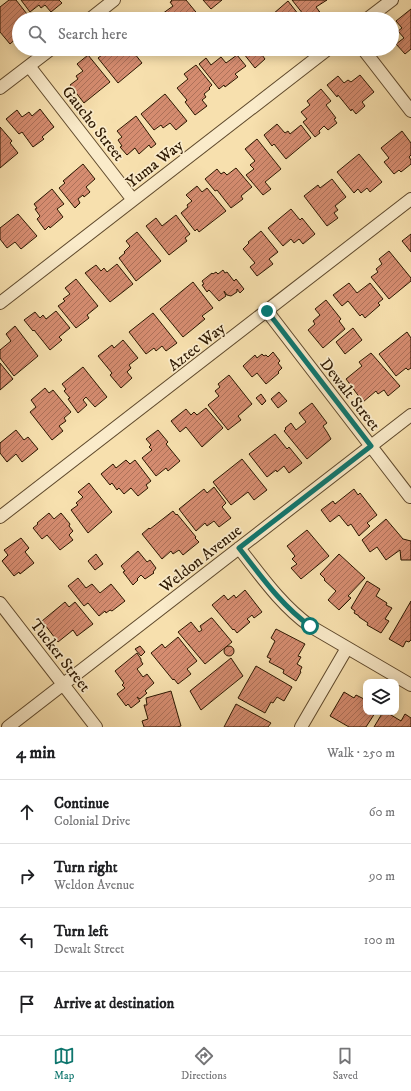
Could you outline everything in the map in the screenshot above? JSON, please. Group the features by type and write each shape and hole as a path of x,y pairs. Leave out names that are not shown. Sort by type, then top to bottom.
{"street":[{"path":"99,12 114,0"},
{"path":"376,12 392,0"},
{"path":"0,88 42,56"},
{"name":"Yuma Way","path":"0,303 319,56"},
{"path":"368,56 411,111"},
{"name":"Gaucho Street","path":"29,66 133,200"},
{"name":"Aztec Way","path":"0,518 411,200"},
{"name":"Dewalt Street","path":"267,311 410,497"},
{"name":"Weldon Avenue","path":"8,727 411,415"},
{"path":"239,548 284,604 296,616 310,626 411,685"},
{"name":"Tucker Street","path":"0,603 96,727"},
{"path":"301,727 348,648"}],"building":[{"path":"9,0 16,0 25,12 12,12 12,42 10,44 0,32 0,7"},
{"path":"21,0 59,0 62,3 51,12 45,5 41,8 39,5 30,12"},
{"path":"171,0 186,0 196,12 165,12 173,6 170,2 172,1"},
{"path":"203,0 222,0 211,9"},
{"path":"292,0 327,0 316,7 320,12 301,12"},
{"path":"288,1 297,12 275,12"},
{"path":"411,9 411,49 405,54 399,47 399,42 404,38 399,32 402,28 399,24 399,19"},
{"path":"89,56 110,82 84,103 70,85 78,79 76,76 83,71 77,64"},
{"path":"101,56 136,56 142,63 118,83 98,58"},
{"path":"238,56 246,66 235,74 238,77 225,87 224,85 219,89 199,64 206,58 211,65 221,57 226,63"},
{"path":"246,56 263,56 265,59 255,68"},
{"path":"196,65 212,85 204,94 206,97 202,100 207,106 195,115 185,102 187,100 177,88 188,79 184,74"},
{"path":"360,75 374,92 362,102 365,106 356,114 352,109 351,111 338,95 337,97 327,85 338,76 344,83 348,80 351,82"},
{"path":"321,89 331,101 326,105 336,118 334,119 337,123 328,130 324,126 319,131 320,133 315,137 303,122 307,119 301,112 310,105 307,101"},
{"path":"165,94 187,121 176,130 170,123 163,128 161,125 154,130 141,114"},
{"path":"40,109 54,127 42,137 44,139 33,147 22,132 19,134 6,119 17,110 22,117 29,112 32,116"},
{"path":"136,116 156,144 151,148 149,145 139,154 135,148 127,155 120,147 122,146 118,140 122,137 117,131"},
{"path":"277,124 285,133 288,131 290,134 301,125 311,138 286,159 274,144 272,146 264,135"},
{"path":"0,127 12,141 10,143 18,153 0,168"},
{"path":"402,131 411,143 411,155 409,157 411,164 401,172 399,170 394,174 384,162 389,158 381,148"},
{"path":"257,139 281,169 265,182 271,189 263,195 246,175 254,169 250,165 255,161 245,149"},
{"path":"359,154 382,182 370,192 367,188 361,193 358,189 354,193 337,172"},
{"path":"83,164 95,179 86,187 90,192 84,197 83,195 78,199 80,203 75,208 59,188 65,183 63,181"},
{"path":"236,168 252,187 241,196 243,199 231,208 217,190 215,191 205,179 217,169 221,174 224,172 227,175"},
{"path":"332,179 346,197 335,206 338,210 334,213 338,218 327,226 304,196 318,185 320,188"},
{"path":"197,186 202,192 207,188 226,211 199,232 197,229 195,231 181,213 192,201 186,195"},
{"path":"52,189 64,204 57,209 63,217 50,228 49,226 45,230 37,219 40,216 35,209 37,208 34,204"},
{"path":"291,209 300,220 302,218 315,234 303,244 299,239 294,243 291,239 283,246 268,228"},
{"path":"18,214 37,236 21,249 15,242 7,248 0,239 0,228"},
{"path":"176,215 190,234 185,238 187,241 169,255 146,226 156,218 162,226"},
{"path":"261,231 278,252 269,259 273,264 257,276 250,267 255,263 243,249 249,243 248,242"},
{"path":"137,232 161,261 136,281 119,258 130,246 126,241"},
{"path":"411,234 411,252 402,241"},
{"path":"389,251 411,278 411,281 389,299 371,277 378,272 376,269 382,264 379,259"},
{"path":"117,264 133,284 110,302 85,273 96,265 101,271 104,268 107,272"},
{"path":"223,270 225,273 227,272 234,281 236,279 244,289 240,293 237,289 237,292 231,296 227,295 224,291 226,296 219,301 209,290 207,292 202,285 204,284 202,281 212,273 213,274 216,272 218,274"},
{"path":"76,279 98,306 87,315 89,318 76,328 58,306 65,301 63,299 70,294 65,288"},
{"path":"193,282 213,308 202,316 205,319 183,337 160,309"},
{"path":"349,283 357,293 370,283 383,299 378,303 380,305 365,318 362,314 360,316 348,301 342,306 333,295"},
{"path":"326,300 341,319 339,321 345,329 323,348 308,330 315,324 313,321 320,315 315,309"},
{"path":"56,311 70,328 59,337 62,340 50,350 24,320 35,312 40,318 43,315 46,319"},
{"path":"153,313 177,343 166,351 162,346 156,351 154,348 146,354 129,332"},
{"path":"15,326 38,356 14,376 0,358 0,350 11,341 6,334"},
{"path":"353,328 362,340 345,354 336,342"},
{"path":"407,332 411,338 411,368 408,370 406,368 396,376 379,354"},
{"path":"123,340 138,358 129,365 131,368 127,372 132,378 121,388 110,375 112,373 98,356 112,345 114,348"},
{"path":"273,352 280,361 278,363 282,368 278,372 279,373 266,384 257,373 252,377 243,366 255,355 257,358 262,354 268,357"},
{"path":"371,353 400,386 388,396 384,390 378,394 376,391 363,402 346,379 362,366 359,362"},
{"path":"0,363 13,379 0,390"},
{"path":"83,367 107,397 95,407 86,397 83,400 87,405 78,413 68,399 70,398 64,391 66,389 62,384"},
{"path":"229,375 252,404 238,416 241,420 228,430 208,405 219,396 215,391 220,387 218,384"},
{"path":"45,388 49,393 53,390 71,412 64,418 66,421 59,426 63,431 52,440 30,412 36,407 31,400"},
{"path":"279,392 287,401 278,408 271,399"},
{"path":"261,394 266,401 262,405 256,398"},
{"path":"312,403 327,423 323,426 331,439 307,459 284,431 286,429 285,428 291,423 296,430 306,422 299,413"},
{"path":"206,408 223,428 202,447 186,427 180,432 171,421 186,409 191,415 194,412 197,415"},
{"path":"16,430 24,440 28,437 38,449 22,462 16,454 7,462 0,453 0,443"},
{"path":"158,430 168,442 166,444 180,461 168,471 166,468 156,476 142,458 152,450 149,447 151,445 146,439"},
{"path":"275,434 287,449 289,447 302,463 289,473 284,466 277,472 276,470 267,477 249,454"},
{"path":"242,459 267,490 254,500 248,492 231,505 213,482"},
{"path":"126,460 130,464 135,460 151,481 146,485 148,488 138,496 131,488 124,494 119,488 117,490 112,483 110,485 101,474 113,464 116,468"},
{"path":"89,483 112,512 88,533 71,510 78,505 76,503 83,497 78,492"},
{"path":"214,487 226,503 222,507 231,518 219,527 214,521 207,526 205,523 196,531 179,509 204,489 207,493"},
{"path":"354,489 358,495 360,493 377,515 367,523 370,526 359,536 351,524 348,526 339,515 330,522 321,510 333,501 335,504"},
{"path":"173,511 199,542 183,555 179,550 173,554 171,551 162,559 142,534"},
{"path":"49,513 54,519 61,513 70,524 69,526 73,531 69,535 73,540 60,550 47,535 42,539 33,528"},
{"path":"386,519 403,539 411,541 411,560 401,560 400,550 386,560 377,547 370,552 362,540"},
{"path":"307,530 329,556 301,579 291,568 297,564 292,559 295,556 287,546"},
{"path":"21,538 29,548 25,552 34,563 20,574 19,572 14,576 2,561 8,555 4,550"},
{"path":"138,551 147,562 150,560 156,568 153,572 154,573 145,579 141,575 133,585 123,572 125,571 121,566"},
{"path":"96,554 103,564 95,570 88,561"},
{"path":"339,554 365,578 348,596 351,598 339,610 328,600 336,591 320,574"},
{"path":"78,578 86,588 92,584 100,593 111,584 125,601 112,611 110,610 106,613 105,611 99,616 88,603 84,606 68,586"},
{"path":"367,581 380,589 376,596 392,608 385,619 389,621 381,633 367,625 368,623 354,613 355,611 351,608"},
{"path":"245,590 262,612 254,618 252,615 247,619 250,622 237,633 212,605 224,595 228,600 234,595 236,598"},
{"path":"411,601 411,640 409,642 406,641 403,647 389,639"},
{"path":"65,602 69,607 75,602 93,624 77,636 73,630 58,642 42,621"},
{"path":"211,618 232,642 205,664 178,632 191,622 199,632 202,630 200,626"},
{"path":"276,629 305,644 298,656 301,657 297,664 302,667 296,681 283,673 284,670 269,662 271,659 267,657 275,641 271,638"},
{"path":"178,637 197,661 187,669 191,674 178,684 151,653 162,644 165,648"},
{"path":"140,646 145,652 141,656 135,649"},
{"path":"227,646 231,646 233,647 233,655 227,656 224,653 224,649"},
{"path":"137,653 143,664 137,669 143,677 147,674 154,683 145,691 147,693 140,699 137,697 140,701 131,708 128,704 126,706 117,694 125,688 122,685 124,683 115,671"},
{"path":"231,658 243,676 201,710 190,691"},
{"path":"256,666 292,687 284,701 277,697 273,703 271,702 265,713 238,698"},
{"path":"171,691 181,726 144,727 142,721 148,719 144,705 147,705 146,698"},
{"path":"344,692 354,698 356,695 363,698 363,715 374,715 366,727 349,727 330,716"},
{"path":"236,704 271,723 268,727 224,727"},
{"path":"405,714 411,718 411,727 374,727 381,715 391,715 401,721"}],"route":[{"path":"267,311 371,446 239,548 284,604 296,616 310,626"}]}
